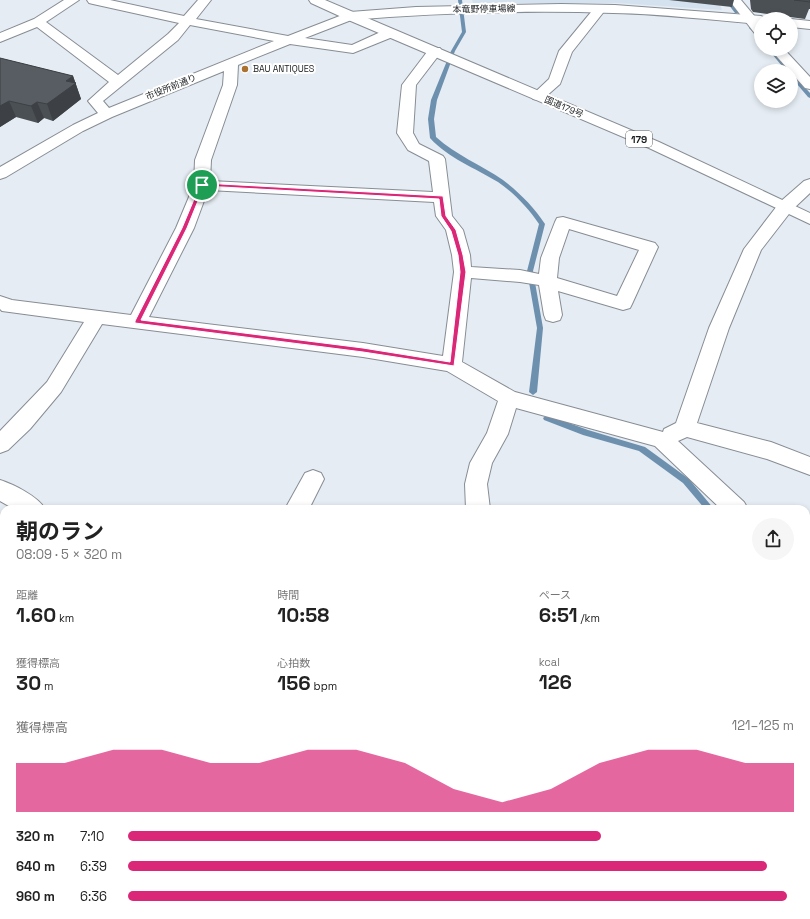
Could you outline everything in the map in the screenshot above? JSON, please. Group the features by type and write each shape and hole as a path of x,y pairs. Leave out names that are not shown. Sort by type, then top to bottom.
{"main road":[{"path":"0,38 38,22 73,0"},
{"path":"93,0 188,21 289,40 353,49 390,33"},
{"path":"106,114 94,101 173,37 205,0"},
{"name":"国道179号","path":"315,0 654,145 810,218"},
{"path":"735,0 754,19"},
{"path":"538,96 555,81 566,51 600,8"},
{"name":"本竜野停車場線","path":"350,16 451,10 600,8 754,20"},
{"name":"市役所前通り","path":"0,174 78,128 106,114 231,62 350,16"},
{"path":"38,22 118,82"},
{"path":"798,24 810,25"},
{"path":"435,51 410,85 405,133 413,147 437,159 444,216 454,230 461,255 463,272 452,365"},
{"path":"783,56 810,85"},
{"path":"137,321 185,228 202,185 203,160 230,85 231,62"},
{"path":"685,428 719,328 753,249 786,206 810,184"},
{"path":"202,185 441,197"},
{"path":"463,272 520,276 547,281 623,304 649,247 563,222 550,258 547,281 552,316"},
{"path":"0,302 9,306 363,350 452,365 509,398 662,440 732,505"},
{"path":"0,444 22,423 54,387 97,317"},
{"path":"478,505 476,484 481,463 497,434 509,398"},
{"path":"662,440 685,428 771,452 810,466"},
{"path":"299,505 313,479"},
{"path":"0,489 26,505"}],"shaded area":[{"path":"472,0 718,0 722,10 618,3 473,3"}],"building":[{"path":"794,0 810,0 810,2"},
{"path":"0,58 73,76 66,81 76,83 47,104 37,102 31,106 9,101 0,106"}],"waterway":[{"path":"460,0 464,32 453,51 434,100 431,119 433,138 447,150 501,182 532,209 542,224 530,271 540,328 533,392"},
{"path":"727,0 737,12"},
{"path":"751,27 754,31"},
{"path":"776,56 783,64"},
{"path":"798,82 810,96"},
{"path":"547,418 586,433 642,449 686,481 707,505"}],"place":[{"name":"BAU ANTIQUES","path":"245,69"}],"route":[{"path":"202,185 441,197 444,216 454,230 461,255 463,272 452,365 363,350 137,321 185,228 202,185"}]}
